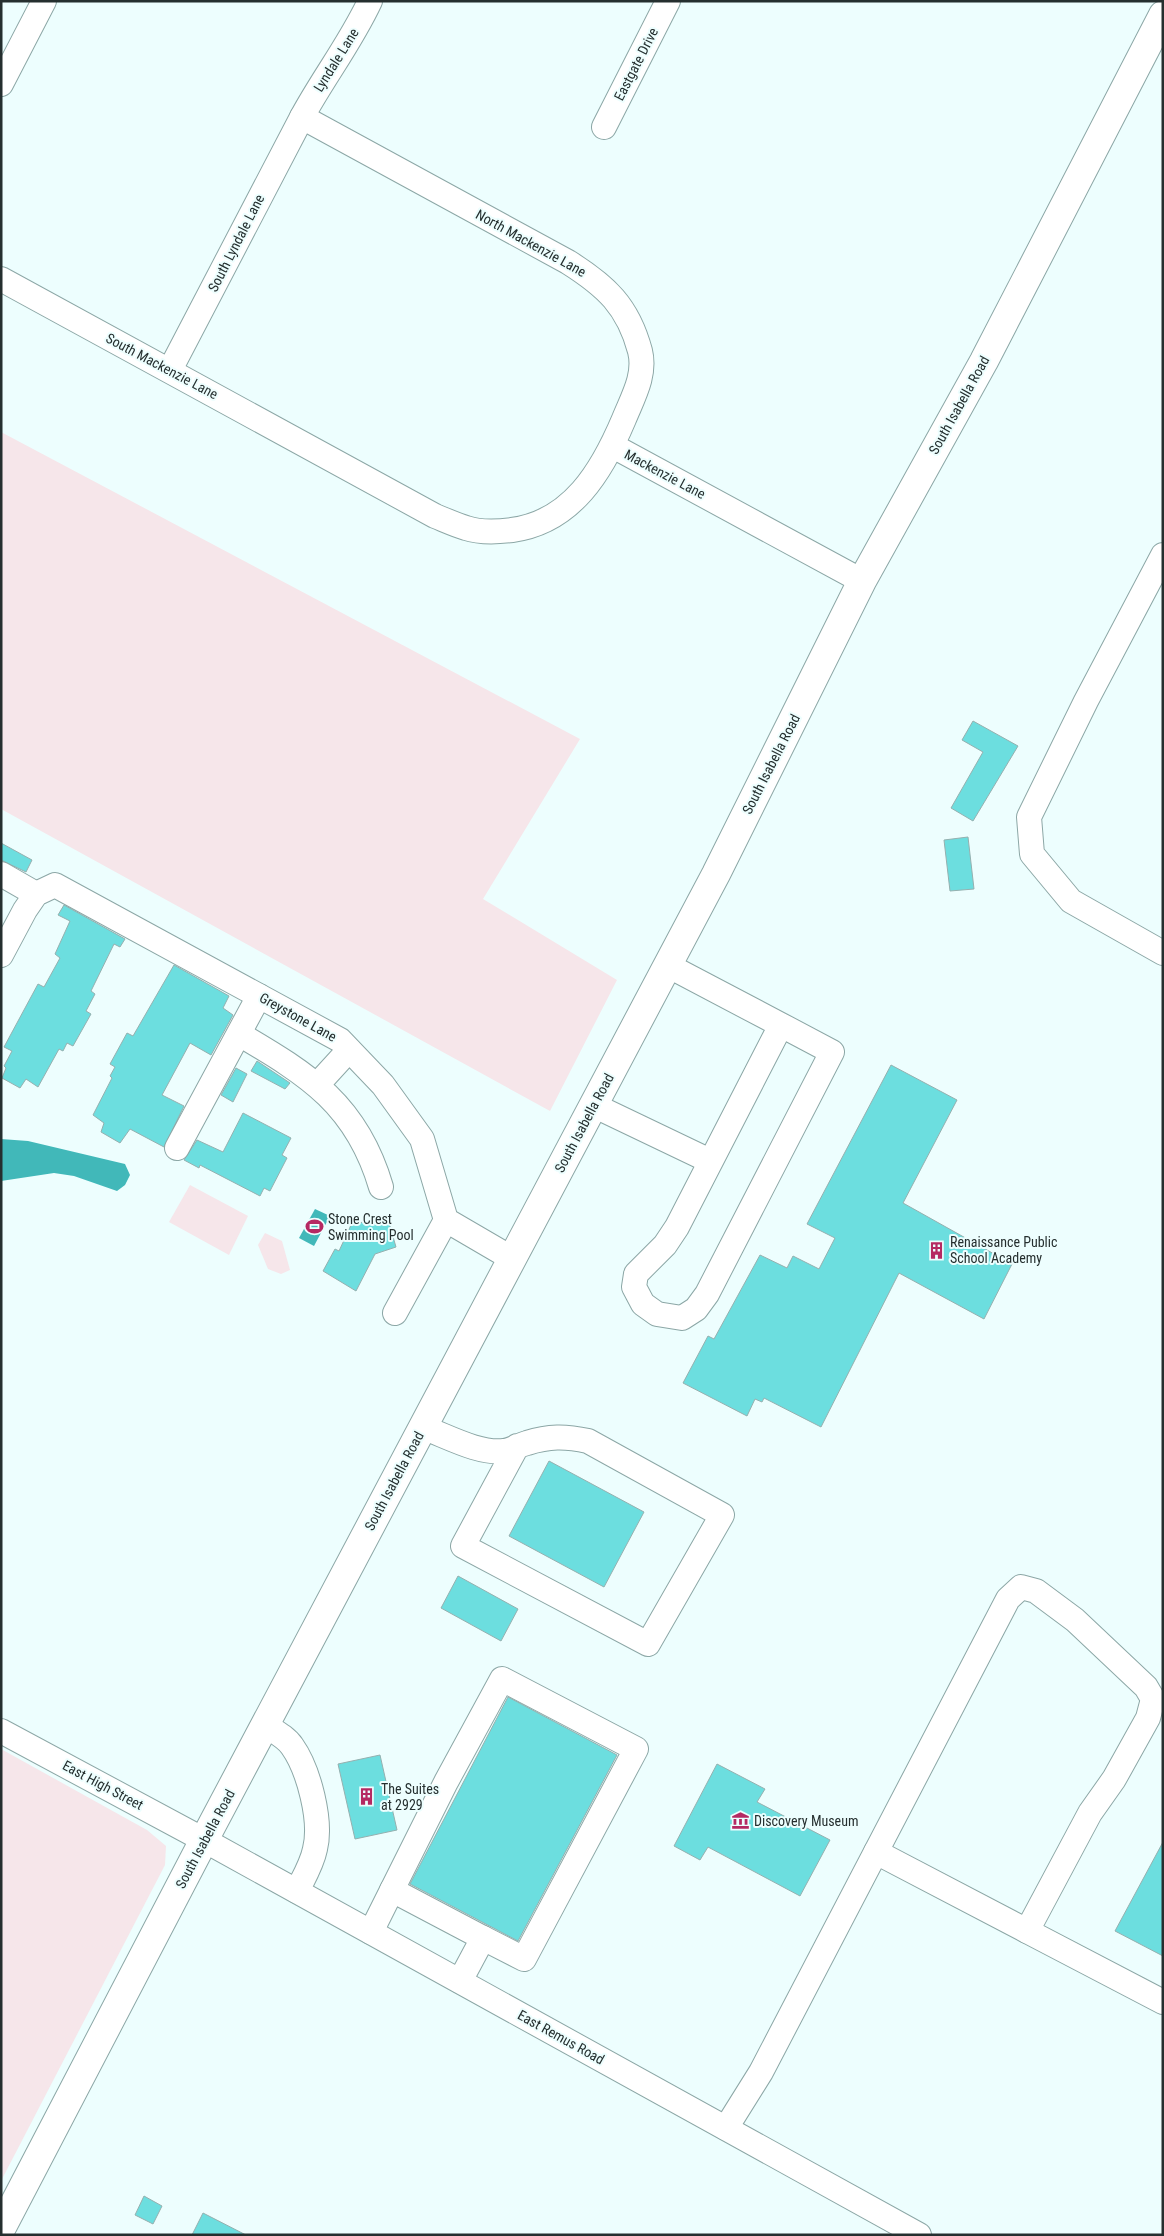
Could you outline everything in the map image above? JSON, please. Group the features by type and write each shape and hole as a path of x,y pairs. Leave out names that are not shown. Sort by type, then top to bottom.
{"main road":[{"name":"South Isabella Road","path":"5,2212 716,874 862,581 984,361 1163,15"}],"street":[{"path":"1,84 44,1"},
{"name":"Lyndale Lane","path":"302,117 319,84 361,21 370,1"},
{"name":"Eastgate Drive","path":"604,128 668,1"},
{"name":"South Lyndale Lane","path":"170,370 302,117"},
{"name":"North Mackenzie Lane","path":"302,117 568,262 600,282 617,302 630,322 640,352 640,381 613,446"},
{"name":"South Mackenzie Lane","path":"1,279 323,454"},
{"name":"Mackenzie Lane","path":"323,454 435,516 467,529 495,532 531,528 554,517 577,498 613,446 862,581"},
{"path":"1163,555 1086,701 1029,817 1032,854 1071,901 1163,953"},
{"name":"Greystone Lane","path":"1,874 46,889 259,996 340,1040 383,1085 422,1139 446,1220"},
{"path":"1,955 25,910 46,889"},
{"path":"667,966 781,1025 832,1052 707,1294 696,1309 682,1318 657,1314 643,1304 634,1287 636,1274 665,1245 677,1227 781,1025"},
{"path":"177,1148 259,996"},
{"path":"239,1034 282,1059 317,1085 339,1105 360,1133 382,1186"},
{"path":"317,1085 349,1050"},
{"path":"593,1104 710,1161"},
{"path":"395,1313 446,1220 511,1258"},
{"path":"422,1427 487,1450 505,1450 517,1446 553,1436 567,1436 588,1441 722,1515 648,1644 463,1546 517,1446"},
{"path":"726,2128 761,2072 1008,1599 1020,1587 1036,1591 1075,1620 1146,1687 1153,1699 1148,1718 1114,1779 1090,1814 1026,1931"},
{"path":"371,1932 437,1799 502,1679 636,1749 524,1958 392,1890"},
{"path":"265,1725 291,1745 306,1770 317,1824 316,1847 311,1865 297,1891"},
{"name":"East High Street","path":"1,1731 204,1840"},
{"name":"East Remus Road","path":"204,1840 919,2235"},
{"path":"876,1852 1163,2002"},
{"path":"460,1981 483,1938"}],"shaded area":[{"path":"1,432 580,739 483,899 617,980 550,1111 1,809"},
{"path":"190,1185 248,1216 229,1255 169,1222"},
{"path":"265,1233 282,1241 290,1270 281,1274 268,1269 258,1245"},
{"path":"1,1749 147,1830 166,1846 165,1865 1,2181"}],"water":[{"path":"1,1139 28,1141 125,1164 130,1175 125,1185 117,1191 74,1176 54,1173 1,1181"},
{"name":"Stone Crest Swimming Pool","path":"315,1209 330,1216 314,1246 299,1238"}],"building":[{"path":"973,721 1018,746 973,821 951,808 983,752 962,740"},
{"path":"968,837 974,889 950,891 944,840"},
{"path":"1,843 32,860 26,872 1,860"},
{"path":"64,905 125,939 120,947 114,944 91,991 95,994 86,1011 91,1014 73,1046 67,1043 63,1051 59,1049 38,1087 26,1079 20,1088 2,1078 6,1068 4,1066 12,1051 4,1047 38,984 44,987 60,958 55,954 70,921 58,915"},
{"path":"174,965 229,996 223,1008 233,1015 211,1055 190,1043 162,1095 184,1106 164,1147 130,1129 120,1143 101,1132 104,1123 93,1115 112,1078 110,1076 115,1067 110,1064 127,1033 133,1036"},
{"path":"257,1061 290,1083 285,1089 251,1071"},
{"name":"Renaissance Public School Academy","path":"891,1065 957,1100 903,1203 1012,1264 984,1319 899,1273 821,1427 764,1398 762,1402 755,1399 747,1416 683,1383 708,1336 714,1339 760,1255 787,1268 793,1256 819,1269 835,1238 807,1224"},
{"path":"236,1068 247,1074 233,1102 221,1095"},
{"path":"243,1113 291,1138 282,1155 287,1158 270,1191 264,1188 260,1196 200,1165 199,1168 184,1160 197,1140 223,1152"},
{"path":"387,1216 396,1247 375,1254 356,1291 323,1271 335,1249 339,1251 351,1225"},
{"path":"549,1461 644,1512 604,1587 509,1536"},
{"path":"458,1576 518,1609 501,1641 441,1608"},
{"path":"508,1697 617,1755 518,1941 410,1884"},
{"name":"The Suites at 2929","path":"380,1755 397,1830 355,1839 338,1764"},
{"name":"Discovery Museum","path":"717,1764 765,1789 757,1802 830,1840 800,1896 708,1847 700,1860 674,1846"},
{"path":"1163,1842 1163,1956 1115,1931"},
{"path":"144,2196 162,2206 153,2224 135,2215"},
{"path":"203,2213 246,2235 192,2235"}],"place":[{"name":"Stone Crest Swimming Pool","path":"314,1227"},
{"name":"Renaissance Public School Academy","path":"936,1250"},
{"name":"The Suites at 2929","path":"367,1797"},
{"name":"Discovery Museum","path":"740,1821"}]}
